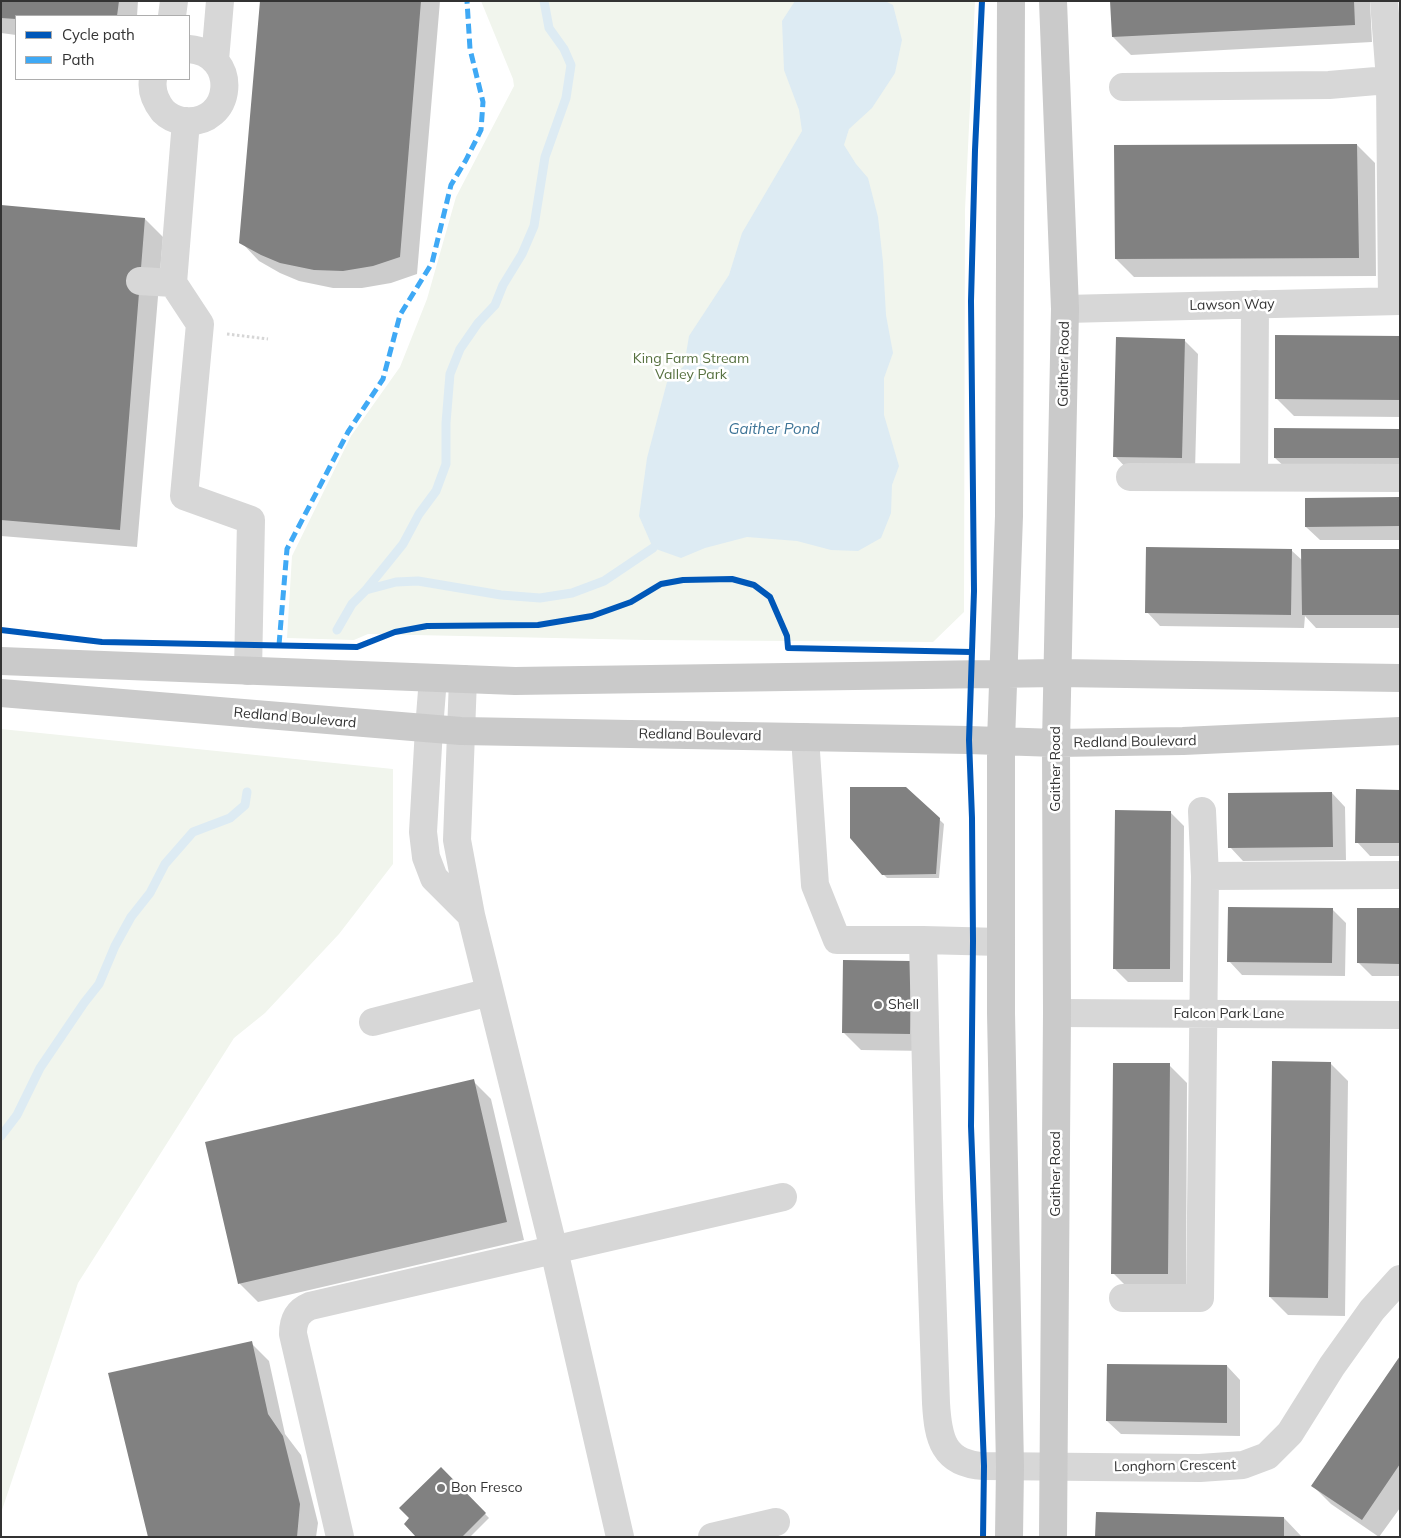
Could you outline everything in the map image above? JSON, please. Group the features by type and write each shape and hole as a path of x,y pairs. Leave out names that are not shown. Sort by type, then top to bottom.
{"main road":[{"path":"1009,1537 1010,1467 1001,942 1001,741 1009,516 1011,1"},
{"name":"Gaither Road","path":"1052,1 1065,309 1056,743 1057,1013 1053,1537"},
{"path":"1,662 515,681 1058,673 1400,678"},
{"name":"Redland Boulevard","path":"1,693 461,731 1056,743 1183,741 1400,731"}],"street":[{"path":"172,15 174,1"},
{"path":"215,60 220,1"},
{"path":"1384,1 1395,79 1396,301"},
{"path":"153,80 153,92 157,103 165,114 178,120 191,122 208,116 218,107 224,94 225,81 222,70 215,60 205,53 190,49"},
{"path":"1123,87 1329,85 1395,79"},
{"path":"186,121 173,283 200,324 184,496 251,520 248,671"},
{"path":"140,281 173,283"},
{"name":"Lawson Way","path":"1065,309 1396,301"},
{"path":"1254,477 1255,304"},
{"path":"1130,477 1400,478"},
{"path":"434,678 423,832 426,857 434,878 471,915"},
{"path":"463,679 457,840 471,915 554,1250 620,1537"},
{"path":"805,737 815,885 837,940 1001,942"},
{"path":"1123,1298 1200,1298 1205,876 1202,811"},
{"path":"1205,876 1400,875"},
{"name":"Longhorn Crescent","path":"923,940 929,1198 938,1427 942,1443 955,1458 975,1465 1010,1467 1200,1468 1243,1465 1267,1456 1290,1433 1332,1366 1372,1310 1400,1279"},
{"path":"373,1022 490,992"},
{"name":"Falcon Park Lane","path":"1057,1013 1400,1015"},
{"path":"340,1537 293,1334 293,1323 302,1309 783,1198"},
{"path":"712,1537 776,1522"}],"path":[{"path":"199,331 268,339"}],"green space":[{"name":"King Farm Stream Valley Park","path":"481,1 975,1 965,210 964,612 933,642 647,640 368,634 354,640 287,638 292,556 351,436 400,367 427,299 456,197 514,86 513,79"},
{"path":"1,729 393,769 393,864 339,934 265,1013 234,1038 78,1283 1,1513"}],"water":[{"name":"Gaither Pond","path":"795,1 885,1 893,5 902,40 895,73 872,108 849,129 844,145 868,178 878,217 886,315 893,353 884,378 884,415 899,466 892,485 891,513 881,538 858,551 831,550 797,541 747,537 705,548 681,558 653,548 639,516 647,458 667,382 684,366 689,336 729,275 742,233 802,131 799,110 784,70 782,21"}],"building":[{"path":"1,1 119,1 117,15 15,15 15,19 1,18"},
{"path":"260,1 421,1 400,257 373,266 343,271 314,270 280,263 239,243"},
{"path":"1110,1 1354,1 1355,25 1112,37"},
{"path":"1357,144 1359,258 1115,259 1114,145"},
{"path":"1,205 145,218 120,530 1,520"},
{"path":"1275,335 1400,336 1400,400 1275,399"},
{"path":"1116,337 1185,339 1182,458 1113,457"},
{"path":"1274,428 1400,429 1400,458 1274,458"},
{"path":"1400,497 1400,526 1305,527 1305,498"},
{"path":"1146,547 1292,549 1291,615 1145,613"},
{"path":"1301,549 1400,549 1400,615 1302,615"},
{"path":"850,787 906,787 940,818 936,874 882,875 850,838"},
{"path":"1356,789 1400,790 1400,843 1355,843"},
{"path":"1332,792 1333,847 1228,848 1228,793"},
{"path":"1115,810 1171,811 1170,969 1113,969"},
{"path":"1228,907 1333,908 1332,963 1227,962"},
{"path":"1357,908 1400,908 1400,964 1357,963"},
{"path":"843,960 911,961 910,1034 842,1033"},
{"path":"1272,1061 1331,1062 1328,1298 1269,1297"},
{"path":"1113,1063 1170,1063 1168,1274 1111,1274"},
{"path":"474,1079 507,1222 238,1284 205,1142"},
{"path":"252,1341 268,1414 283,1436 300,1504 297,1537 148,1537 108,1373"},
{"path":"1400,1356 1400,1464 1362,1520 1311,1486"},
{"path":"1107,1364 1227,1365 1227,1423 1106,1421"},
{"name":"Bon Fresco","path":"441,1467 486,1513 462,1537 416,1537 404,1524 409,1518 399,1508"},
{"path":"1096,1512 1284,1517 1284,1537 1095,1537"}],"waterway":[{"path":"337,630 352,604 403,544 419,514 436,491 446,464 446,423 450,374 460,349 478,323 495,305 503,285 522,254 534,226 545,157 566,98 571,65 564,49 549,28 544,1"},
{"path":"366,590 396,582 418,581 501,595 540,598 572,593 604,581 653,548"},
{"path":"1,1136 17,1115 40,1068 99,984 115,946 131,917 150,893 165,864 193,832 230,818 245,805 247,792"}],"marked path":[{"path":"279,645 287,549 348,432 383,379 400,315 432,263 451,185 481,130 483,102 470,49 467,1"}],"cycle path":[{"path":"982,1 975,150 971,301 974,591 969,740 973,941 971,1126 984,1466 983,1537"},
{"path":"1,630 102,642 357,647 395,632 427,626 538,625 592,616 631,602 661,584 683,580 732,579 754,585 770,597 787,636 788,648 971,652"}],"place":[{"name":"Shell","path":"878,1005"},
{"name":"Bon Fresco","path":"441,1488"}]}
